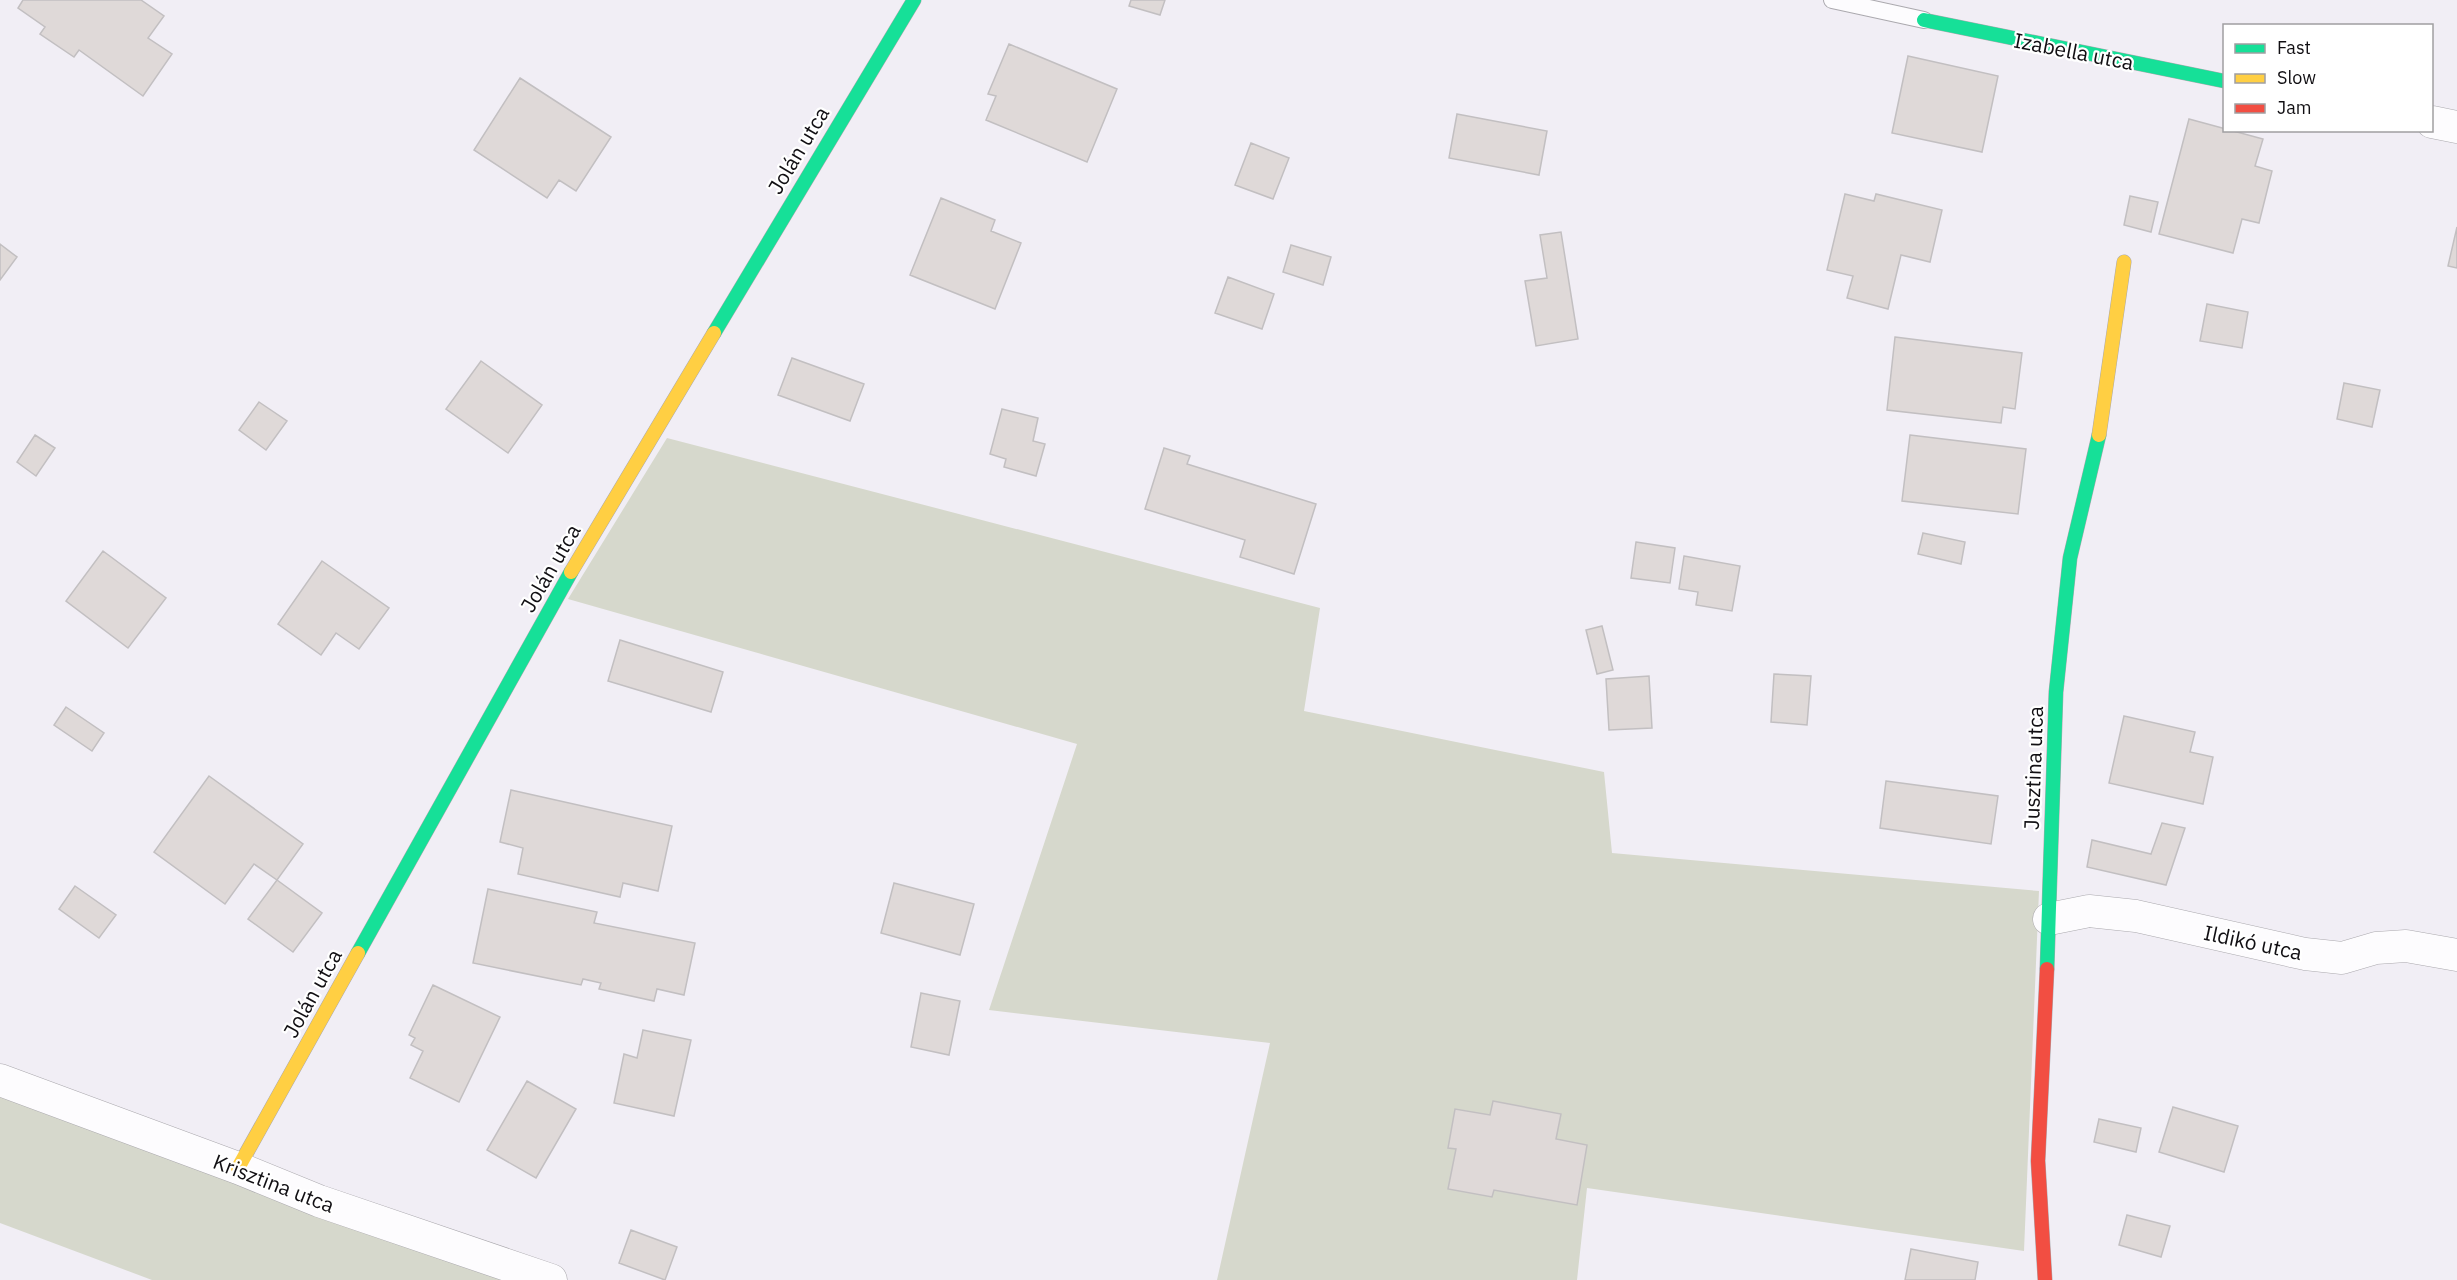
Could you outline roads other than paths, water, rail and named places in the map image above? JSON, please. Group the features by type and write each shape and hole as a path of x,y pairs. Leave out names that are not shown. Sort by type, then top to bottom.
{"street":[{"name":"Jolán utca","path":"238,1168 572,570 914,0"},
{"name":"Izabella utca","path":"1924,20 2223,81"},
{"path":"2433,122 2457,127"},
{"name":"Jusztina utca","path":"2045,1280 2038,1161 2056,692 2070,558 2104,411 2124,262"},
{"name":"Ildikó utca","path":"2049,919 2089,911 2136,916 2305,954 2343,958 2376,948 2406,946 2457,955"},
{"name":"Krisztina utca","path":"0,1080 238,1168 319,1202 550,1280"}],"lane":[{"path":"1832,0 1924,20"}]}
